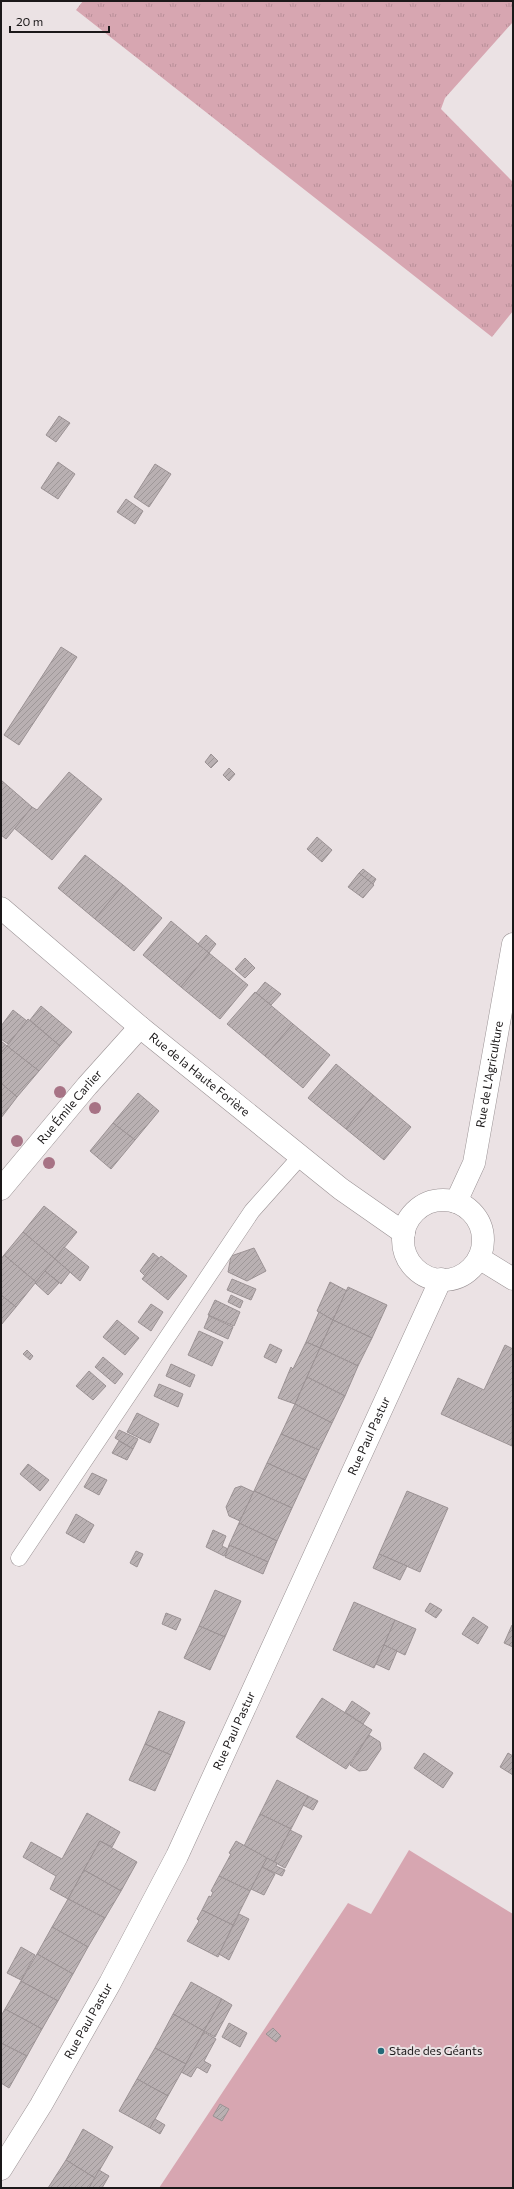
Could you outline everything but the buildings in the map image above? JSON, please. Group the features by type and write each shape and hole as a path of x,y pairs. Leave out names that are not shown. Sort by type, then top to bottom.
{"street":[{"name":"Rue de la Haute Forière","path":"1,908 140,1027 341,1189 404,1233"},
{"name":"Rue de L'Agriculture","path":"456,1202 474,1163 513,944"},
{"name":"Rue Émile Carlier","path":"1,1189 87,1086 140,1027"},
{"path":"445,1200 456,1202 468,1208 478,1218 483,1231 483,1245 479,1258 472,1267 463,1274 441,1279 423,1274 409,1261 404,1246 404,1233 408,1221 424,1205 445,1200"},
{"path":"479,1258 513,1279"},
{"name":"Rue Paul Pastur","path":"1,2169 41,2105 102,1997 177,1856 441,1279"}],"lane":[{"path":"19,1558 252,1211 301,1156"}],"green space":[{"path":"83,1 513,1 513,22 445,98 441,109 513,182 513,311 492,337 76,10"},
{"name":"Stade des Géants","path":"409,1850 513,1914 513,2188 159,2188 348,1903 371,1914"}],"place":[{"name":"Stade des Géants","path":"381,2051"}]}
